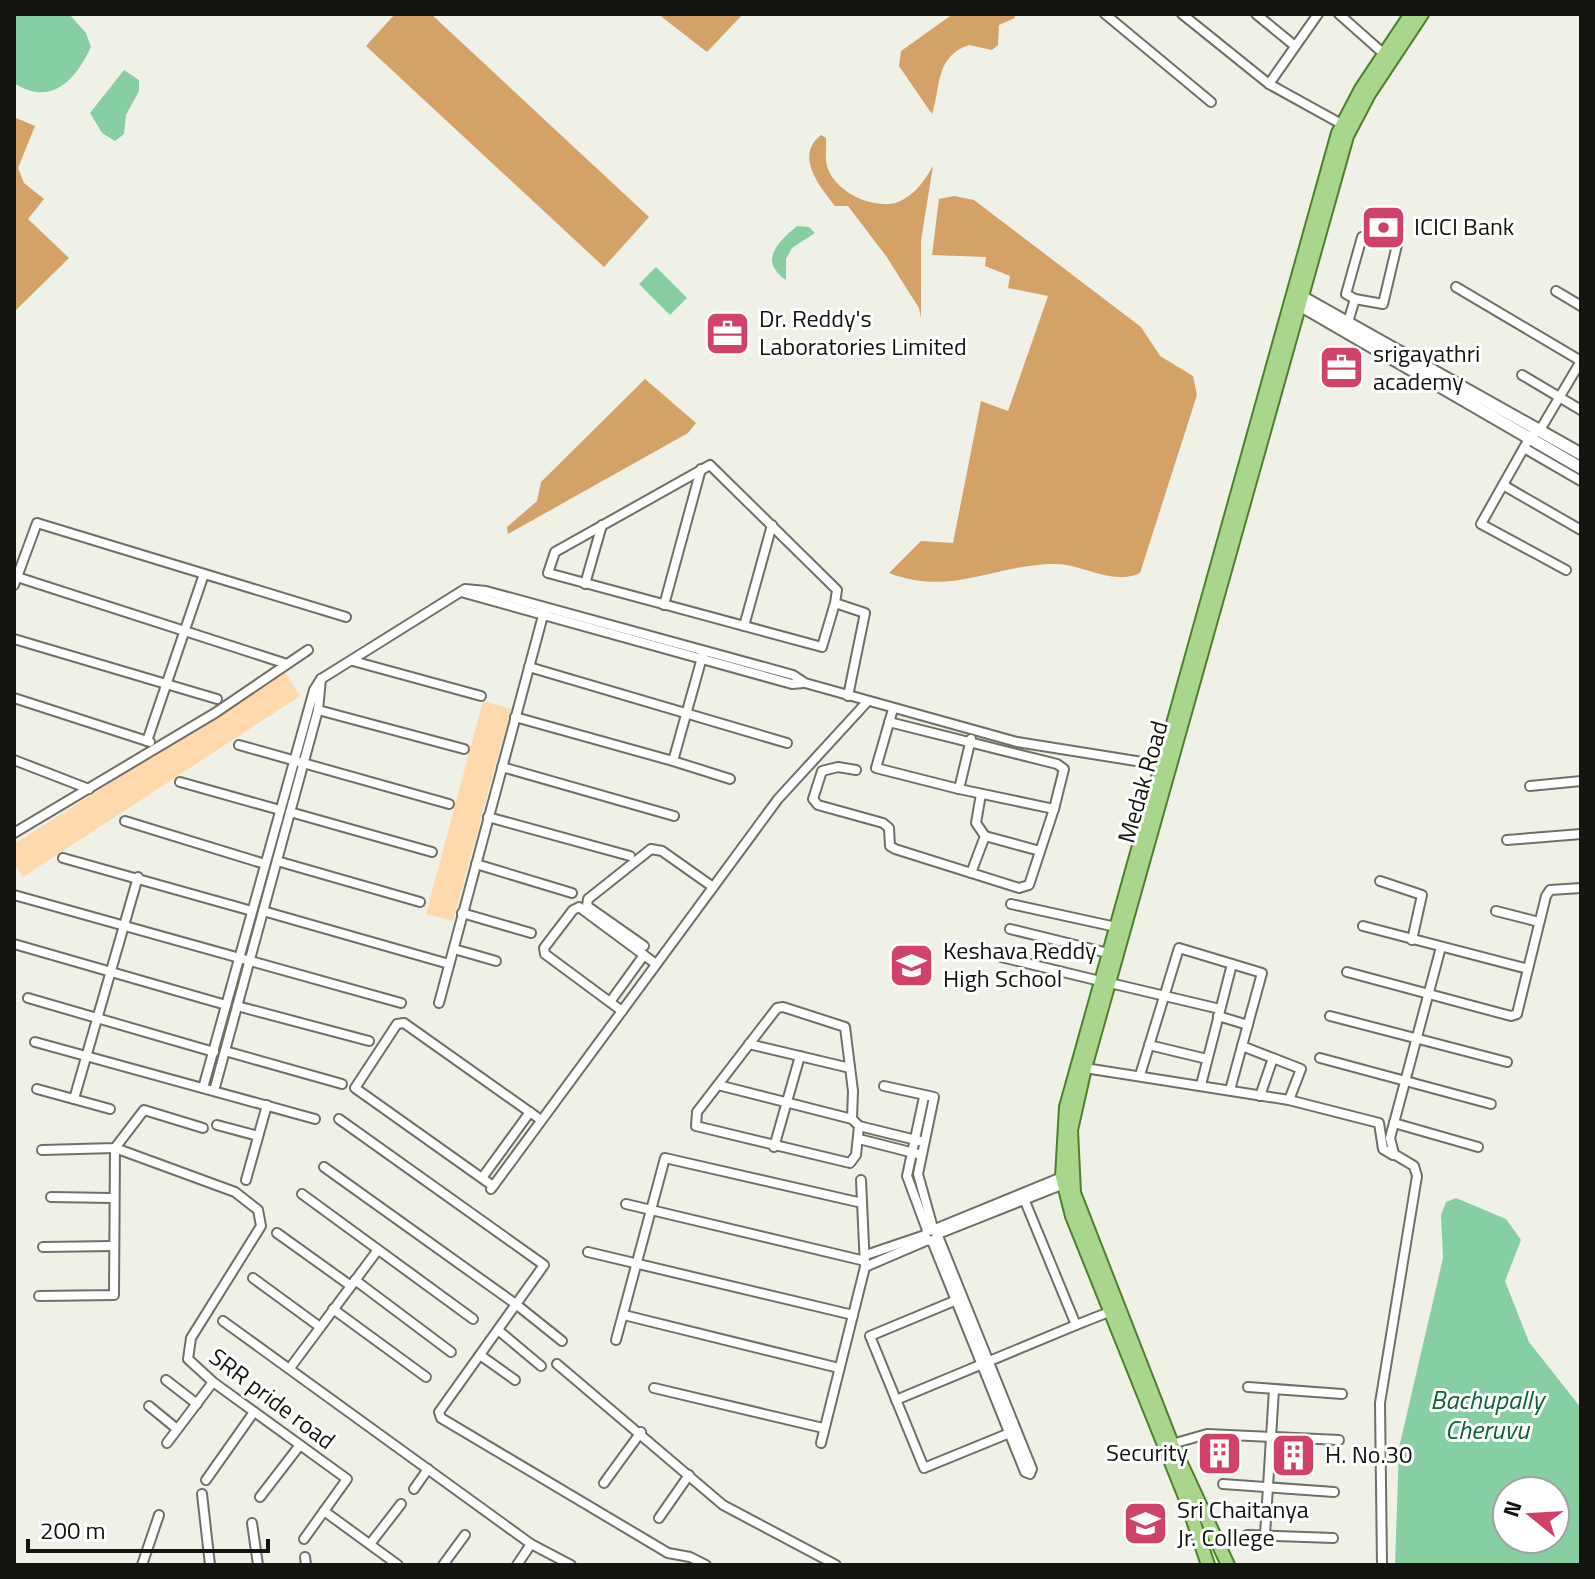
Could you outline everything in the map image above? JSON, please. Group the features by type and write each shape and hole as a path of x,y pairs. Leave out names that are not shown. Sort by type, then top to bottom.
{"main road":[{"name":"Medak Road","path":"1208,1565 1187,1502 1109,1312 1063,1180 1066,1107 1105,982 1346,126 1384,54 1411,14"},
{"name":"Medak Road","path":"1228,1565 1172,1444 1074,1193 1071,1130 1105,982 1108,953 1161,765 1182,706 1301,301 1346,126 1422,14"}],"street":[{"path":"1105,14 1211,102"},
{"path":"1182,14 1269,84 1346,126"},
{"path":"1256,14 1295,46"},
{"path":"1269,84 1318,14"},
{"path":"1339,14 1384,54"},
{"path":"1362,237 1397,245 1383,304 1355,299 1346,294 1362,237"},
{"path":"1456,287 1581,361 1481,524 1566,570"},
{"path":"1556,291 1581,306"},
{"path":"1348,322 1355,299"},
{"path":"1301,301 1348,322 1531,438 1581,481"},
{"path":"1301,301 1581,468"},
{"path":"1522,375 1581,410"},
{"path":"1531,438 1581,454"},
{"path":"712,465 837,590 822,647 548,573 555,552 701,469 712,465"},
{"path":"664,605 701,469"},
{"path":"1503,485 1581,530"},
{"path":"287,664 16,581 37,523 346,617"},
{"path":"585,584 602,525"},
{"path":"744,626 772,525"},
{"path":"147,741 204,574"},
{"path":"214,1091 277,861 294,760 314,690 321,679 461,592 702,655 792,684 805,683 1017,742 1161,765"},
{"path":"835,603 865,613 848,696"},
{"path":"439,1003 544,612"},
{"path":"14,639 217,699"},
{"path":"14,833 161,745 308,650"},
{"path":"673,761 702,655"},
{"path":"353,661 481,696"},
{"path":"529,667 787,743"},
{"path":"203,1088 265,864 304,763 318,710 321,679"},
{"path":"14,698 161,745"},
{"path":"541,1120 404,1023 397,1024 355,1088 492,1187 792,782 867,702"},
{"path":"893,709 876,768 1054,809"},
{"path":"318,710 464,749"},
{"path":"515,717 730,779"},
{"path":"856,770 838,767 822,771 813,799 818,805 883,823 889,828 890,846 895,849 1025,889 1054,809 1064,769 1057,764 889,722"},
{"path":"959,789 973,730"},
{"path":"239,745 449,804"},
{"path":"14,760 89,789"},
{"path":"502,767 674,816"},
{"path":"1530,786 1581,781"},
{"path":"180,782 432,852"},
{"path":"981,794 976,823 985,836 1040,851"},
{"path":"488,817 630,856"},
{"path":"125,821 265,864"},
{"path":"1507,840 1581,834"},
{"path":"971,873 985,836"},
{"path":"656,964 587,906 588,899 651,849 662,851 713,887"},
{"path":"63,858 252,911"},
{"path":"277,861 420,902"},
{"path":"476,864 572,893"},
{"path":"74,1099 138,877"},
{"path":"1380,881 1422,895 1412,940"},
{"path":"1347,972 1515,1016 1550,890 1581,888"},
{"path":"14,895 401,1003"},
{"path":"1011,904 1116,927"},
{"path":"622,1011 545,954 544,948 573,910 579,907 644,951"},
{"path":"263,911 449,964"},
{"path":"1496,911 1539,922"},
{"path":"462,913 531,933"},
{"path":"1363,926 1528,969"},
{"path":"1010,929 1108,953"},
{"path":"14,944 226,1005"},
{"path":"1395,1155 1390,1138 1441,947"},
{"path":"1140,1075 1179,948 1262,973 1230,1090"},
{"path":"454,949 496,961"},
{"path":"610,1002 644,951"},
{"path":"1001,957 1164,996 1248,1025"},
{"path":"1201,1085 1232,964"},
{"path":"28,998 214,1052"},
{"path":"237,1006 369,1041"},
{"path":"783,1007 845,1027 859,1139 854,1160 844,1164 696,1126 697,1112 749,1044 777,1008 783,1007"},
{"path":"1330,1016 1507,1062"},
{"path":"35,1042 315,1119"},
{"path":"749,1044 850,1068"},
{"path":"1149,1045 1207,1059"},
{"path":"1242,1046 1301,1069 1289,1100"},
{"path":"225,1051 342,1084"},
{"path":"774,1147 800,1056"},
{"path":"1260,1096 1273,1058"},
{"path":"1320,1058 1491,1104"},
{"path":"1085,1068 1289,1100 1379,1123 1383,1149 1414,1166 1417,1176 1380,1403 1382,1565"},
{"path":"718,1085 920,1140"},
{"path":"884,1086 934,1097 920,1140 912,1152 907,1176 960,1298 1013,1432 924,1468 870,1336 960,1298"},
{"path":"37,1089 110,1109"},
{"path":"246,1180 267,1105"},
{"path":"39,1296 114,1295 112,1198 115,1148 144,1110 203,1128"},
{"path":"482,1178 530,1112"},
{"path":"339,1119 544,1265 439,1412 441,1418 668,1553 706,1565"},
{"path":"1394,1123 1478,1147"},
{"path":"217,1125 258,1136"},
{"path":"859,1139 922,1155"},
{"path":"920,1140 922,1155 918,1174 932,1234"},
{"path":"42,1150 115,1148"},
{"name":"SRR pride road","path":"115,1148 235,1192 258,1210 261,1226 191,1338 188,1359 213,1382 347,1479 304,1539"},
{"path":"616,1340 663,1161 667,1157 862,1203"},
{"path":"324,1167 517,1305 562,1341"},
{"path":"821,1443 865,1261 861,1180"},
{"path":"626,1204 865,1261 1063,1180"},
{"path":"302,1194 473,1319"},
{"path":"51,1197 112,1198"},
{"path":"1024,1198 1076,1325"},
{"path":"277,1233 451,1352"},
{"path":"43,1247 113,1246"},
{"path":"290,1368 377,1251"},
{"path":"588,1252 853,1315"},
{"path":"253,1278 320,1327"},
{"path":"333,1309 426,1377"},
{"path":"896,1400 1109,1312"},
{"path":"624,1315 839,1368"},
{"path":"223,1321 531,1544 571,1565"},
{"path":"498,1330 541,1366"},
{"path":"480,1355 515,1380"},
{"path":"557,1364 641,1432 723,1505 836,1565"},
{"path":"166,1380 197,1404"},
{"path":"167,1443 213,1382"},
{"path":"1248,1387 1342,1394"},
{"path":"654,1388 823,1428"},
{"path":"1265,1535 1274,1389"},
{"path":"149,1406 177,1429"},
{"path":"206,1480 254,1412"},
{"path":"604,1483 641,1432"},
{"path":"1172,1444 1207,1434 1339,1440"},
{"path":"260,1497 300,1445"},
{"path":"414,1489 428,1469"},
{"path":"659,1518 689,1475"},
{"path":"1223,1484 1334,1492"},
{"path":"202,1494 210,1565"},
{"path":"370,1544 401,1504"},
{"path":"324,1511 398,1565"},
{"path":"142,1565 159,1515"},
{"path":"252,1523 258,1565"},
{"path":"443,1565 465,1535"},
{"path":"1247,1535 1333,1538"},
{"path":"517,1565 531,1544"}],"shaded area":[{"path":"395,14 431,14 649,217 604,267 366,46"},
{"path":"658,14 743,14 707,52"},
{"path":"953,14 1014,14 1015,18 999,25 998,45 992,50 969,45 950,57 941,74 932,114 899,66 901,51"},
{"path":"14,117 35,126 18,168 24,183 44,199 28,219 69,258 14,312"},
{"path":"821,135 826,138 826,161 833,178 857,198 878,204 898,202 909,196 933,166 921,241 921,318 919,308 886,256 848,206 835,206 817,181 812,171 810,152"},
{"path":"954,196 974,200 1141,327 1160,356 1193,376 1197,395 1140,573 1108,576 1055,564 933,582 911,580 889,573 921,541 953,543 981,401 1008,411 1048,296 1008,288 1010,276 985,266 986,257 932,255 939,199"},
{"path":"645,379 696,423 688,433 508,534 507,527 537,501 541,482"},
{"path":"285,672 300,696 23,877 14,863 14,844"},
{"path":"483,701 511,709 453,921 426,914"}],"water":[{"path":"14,14 69,14 86,33 91,47 77,70 60,87 39,92 14,83"},
{"path":"124,70 139,80 139,91 126,115 124,134 115,141 102,133 90,113"},
{"path":"797,226 809,227 815,233 792,248 786,259 786,280 773,266 772,259 778,245"},
{"path":"656,267 687,298 670,315 639,284"},
{"name":"Bachupally Cheruvu","path":"1456,1198 1506,1219 1521,1240 1505,1281 1529,1342 1581,1408 1581,1565 1395,1565 1399,1448 1443,1258 1441,1215 1446,1202"}],"place":[{"name":"ICICI Bank","path":"1383,227"},
{"name":"Dr. Reddy's Laboratories Limited","path":"728,333"},
{"name":"srigayathri academy","path":"1342,368"},
{"name":"Keshava Reddy High School","path":"912,965"},
{"name":"Security","path":"1219,1453"},
{"name":"H. No.30","path":"1294,1455"},
{"name":"Sri Chaitanya Jr. College","path":"1146,1524"}]}
